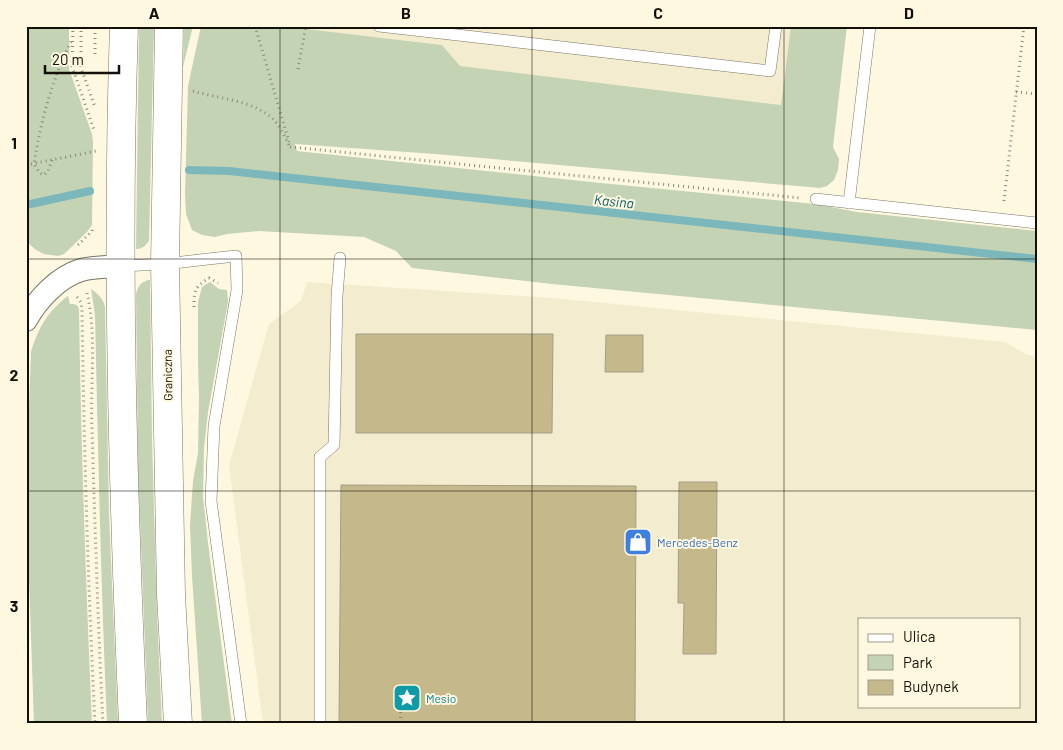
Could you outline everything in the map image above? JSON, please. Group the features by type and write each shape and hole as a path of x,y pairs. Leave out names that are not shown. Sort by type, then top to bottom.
{"main road":[{"path":"124,26 103,145 120,266 128,597 134,724"},
{"name":"Graniczna","path":"169,26 165,264 171,595 178,724"}],"street":[{"path":"26,320 50,289 72,274 84,269 120,266"}],"lane":[{"path":"385,27 770,71 776,26"},
{"path":"849,203 870,26"},
{"path":"816,199 1037,222"},
{"path":"120,266 165,264 236,256 237,290 214,426 211,501 242,724"},
{"path":"320,724 320,457 334,445 337,296 340,258"}],"path":[{"path":"26,165 52,160 103,145 72,66 73,26"},
{"path":"81,26 81,68 95,109"},
{"path":"255,26 290,147"},
{"path":"298,69 306,26"},
{"path":"1002,219 1024,26"},
{"path":"52,160 48,172 44,175 40,173 34,164 39,132 49,96 62,60 73,37"},
{"path":"190,91 257,108 275,120 290,147"},
{"path":"1016,92 1037,94"},
{"path":"290,147 816,199"},
{"path":"74,249 92,231 95,222"},
{"path":"194,292 199,284 209,278 223,287 237,290"},
{"path":"86,289 91,310 96,580 103,724"},
{"path":"75,291 81,302 82,310 89,605 95,724"},
{"path":"400,692 401,724"}],"shaded area":[{"path":"281,26 791,26 782,105 459,66 442,45"},
{"name":"Mercedes-Benz","path":"307,282 553,298 1005,342 1027,355 1037,356 1037,724 263,724 229,465 269,324 301,301"}],"green space":[{"path":"26,26 69,26 69,69 92,134 92,225 64,254 58,256 44,254 26,241"},
{"path":"139,26 154,26 149,241 143,247 136,249"},
{"path":"184,26 193,26 183,67"},
{"path":"201,26 281,26 442,45 460,66 781,105 791,26 847,26 833,147 839,159 838,170 834,180 827,186 820,188 435,154 295,144 297,151 815,204 857,212 1037,231 1037,330 552,284 412,268 396,251 364,237 259,231 215,237 202,235 192,230 186,214 185,193 188,86"},
{"path":"150,280 152,439 162,724 148,724 138,468 136,294 140,285"},
{"path":"210,282 219,289 227,290 228,302 208,412 204,448 203,497 232,724 202,724 192,576 190,525 193,481 198,453 198,302 202,287"},
{"path":"91,289 100,296 105,307 109,514 118,724 107,724 101,571 95,315"},
{"path":"68,296 70,304 76,305 79,309 84,517 92,724 34,724 26,491 31,352 37,335 49,314"}],"building":[{"path":"356,334 553,334 552,433 356,433"},
{"path":"606,335 643,335 643,372 605,372"},
{"path":"679,482 717,482 716,654 683,654 684,603 678,603"},
{"path":"341,485 636,486 635,724 339,724"}],"waterway":[{"name":"Kasina","path":"189,170 229,171 1037,259"},
{"name":"Kasina","path":"26,205 90,191"}],"place":[{"name":"Mercedes-Benz","path":"638,542"},
{"name":"Mesio","path":"407,698"}]}
